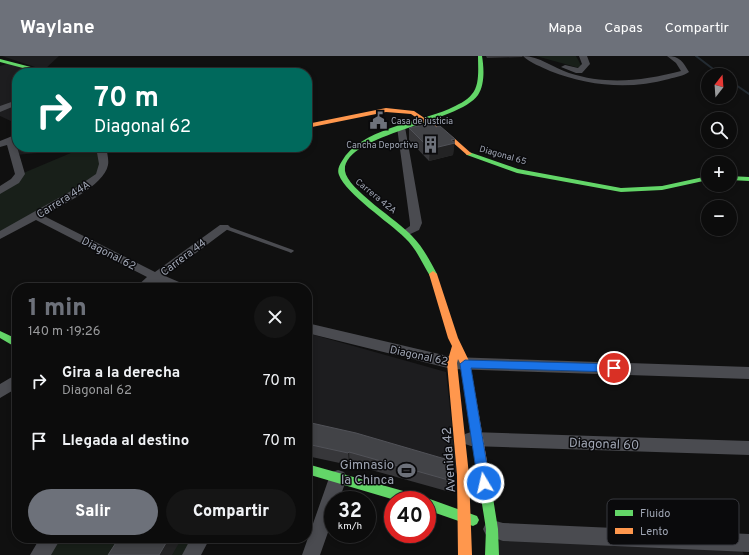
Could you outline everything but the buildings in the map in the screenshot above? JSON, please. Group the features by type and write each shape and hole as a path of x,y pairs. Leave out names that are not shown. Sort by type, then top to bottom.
{"street":[{"name":"Carrera 42A","path":"458,363 456,348 440,290 417,246 406,233 349,189 341,168 342,159 348,152 401,127 468,102 474,96 479,84 480,56"},
{"path":"527,56 566,76 590,82 627,83 658,80 685,72 679,62 671,56"},
{"path":"540,56 573,70 579,71 586,64 583,56"},
{"path":"0,60 30,68"},
{"path":"0,109 12,104"},
{"name":"Diagonal 65","path":"312,125 386,110 412,112 452,138 471,156 517,170 620,190 662,188 701,180"},
{"path":"401,127 416,222 415,228 406,233"},
{"path":"0,144 12,138"},
{"path":"0,191 15,182 20,174 16,152"},
{"name":"Carrera 44A","path":"0,236 75,193 100,175 104,164 102,152"},
{"path":"737,178 749,179"},
{"name":"Diagonal 62","path":"36,216 170,283"},
{"name":"Carrera 44","path":"148,283 224,227"},
{"name":"Diagonal 62","path":"312,329 458,363 749,372"},
{"path":"0,334 12,341"},
{"path":"456,348 458,363 477,439 492,529 492,555"},
{"name":"Avenida 42","path":"458,363 465,555"},
{"path":"0,392 12,384"},
{"name":"Diagonal 60","path":"460,439 749,448"},
{"path":"312,470 384,491"},
{"path":"311,555 338,478"},
{"path":"436,507 463,515 492,529 504,532 607,538"},
{"path":"39,555 48,543"},
{"path":"191,555 198,543"},
{"path":"712,545 744,547"}],"lane":[{"path":"224,227 291,251"}],"shaded area":[{"path":"2,56 59,56 46,68 38,68"},
{"path":"536,56 576,56 583,69"},
{"path":"10,63 29,68 12,68 12,122 0,116 0,66"},
{"path":"12,128 12,146 10,140"},
{"path":"14,152 40,152 38,153 15,155"},
{"path":"73,152 101,152 100,175 0,236 0,191 21,174"},
{"path":"312,334 446,372 457,473 312,434"},
{"path":"503,532 607,536 607,545 739,544 744,555 492,555"},
{"path":"53,543 190,543 184,555 45,555"}],"waterway":[{"path":"696,56 712,68"},
{"path":"737,86 749,94"}],"traffic: fast":[{"path":"433,274 420,251 409,237 351,188 345,181 342,167 349,154 362,144 380,135 443,114 460,106 473,97 478,89 481,72 480,56"},
{"path":"0,60 30,68"},
{"path":"469,154 517,171 621,190 662,188 701,180"},
{"path":"737,178 749,179"},
{"path":"0,334 12,341"},
{"path":"312,470 384,491"},
{"path":"484,479 492,529 492,555"},
{"path":"436,507 473,520"}],"traffic: slow":[{"path":"312,125 386,110 412,112 452,139 469,154"},
{"path":"433,274 453,338 465,363 484,479"},
{"path":"456,348 452,363 463,475 465,555"}],"place":[{"name":"Casa de justicia","path":"378,121"},
{"name":"Cancha Deportiva","path":"431,145"},
{"name":"Gimnasio la Chinca","path":"407,471"}],"route":[{"path":"484,483 465,364 614,368"}]}
